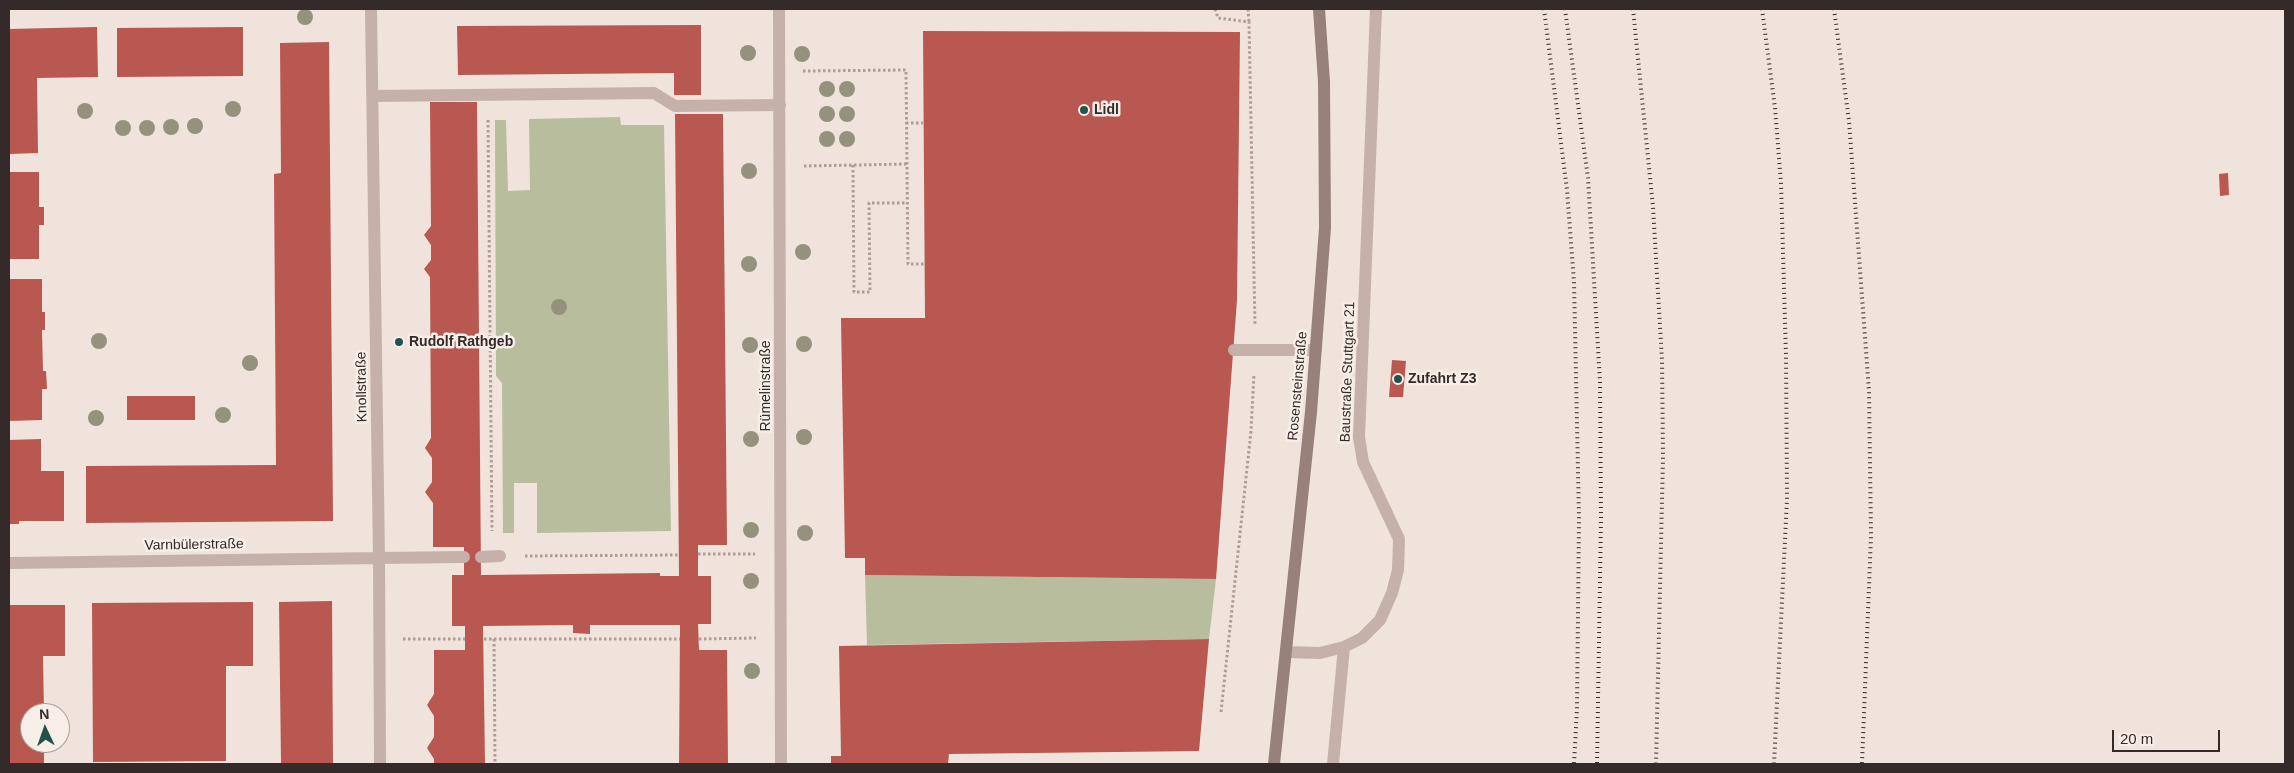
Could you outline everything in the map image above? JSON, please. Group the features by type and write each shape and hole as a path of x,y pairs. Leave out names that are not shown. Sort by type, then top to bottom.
{"street":[{"name":"Knollstraße","path":"371,9 380,764"},
{"name":"Rümelinstraße","path":"779,9 781,166 781,764"},
{"name":"Rosensteinstraße","path":"1274,764 1316,350 1325,228 1324,82 1320,9"},
{"name":"Baustraße Stuttgart 21","path":"1286,652 1320,653 1344,647 1362,638 1380,620 1392,593 1398,570 1399,539 1363,462 1359,437 1376,9"},
{"path":"373,96 654,93 675,106 780,105"},
{"path":"1234,350 1316,350"},
{"name":"Varnbülerstraße","path":"9,563 464,557"},
{"path":"1333,764 1344,647"}],"path":[{"path":"1248,9 1249,22"},
{"path":"780,71 906,70 908,264 924,264"},
{"path":"488,94 491,556 679,554"},
{"path":"906,123 923,123"},
{"path":"781,166 907,164"},
{"path":"853,165 854,292 870,292 869,203 907,203"},
{"path":"698,554 781,553"},
{"path":"484,639 680,638"},
{"path":"698,639 781,638"},
{"path":"379,639 465,639"},
{"path":"494,639 495,764"}],"green space":[{"path":"620,117 621,125 664,125 671,531 537,533 537,483 514,483 514,533 503,533 502,383 496,376 495,120 506,120 508,191 530,190 529,119"},
{"path":"865,575 1216,579 1209,639 867,645"}],"building":[{"path":"701,25 701,95 674,95 674,73 458,75 457,26"},
{"path":"97,27 98,77 37,78 38,153 9,154 9,29"},
{"path":"243,27 243,76 117,77 117,28"},
{"path":"923,31 1240,32 1237,300 1216,579 865,575 865,558 845,558 841,318 925,318"},
{"path":"329,42 333,521 86,523 86,466 276,465 274,174 281,173 280,43"},
{"path":"430,102 477,102 481,575 660,573 660,576 679,576 675,114 723,114 727,545 698,545 698,576 711,576 711,624 698,624 699,650 727,650 728,764 679,764 680,625 590,625 590,634 573,633 573,625 483,626 485,764 434,764 434,759 427,748 434,737 434,716 427,705 434,694 434,650 465,650 465,626 452,626 452,575 464,575 464,547 433,547 433,503 425,492 432,482 432,458 425,448 431,438 430,277 424,269 431,260 431,245 424,235 431,226"},
{"path":"9,172 39,172 39,207 44,207 44,225 39,225 39,259 9,259"},
{"path":"2228,173 2229,195 2220,196 2219,174"},
{"path":"9,279 42,279 42,312 45,312 45,330 42,330 43,371 46,371 47,389 42,389 42,420 9,421"},
{"name":"Zufahrt Z3","path":"1392,360 1406,361 1403,397 1389,397"},
{"path":"127,396 195,396 195,420 127,420"},
{"path":"41,439 41,471 64,471 64,521 19,521 19,524 9,524 9,440"},
{"path":"332,601 333,764 281,764 279,602"},
{"path":"253,602 253,666 226,666 226,761 93,762 92,603"},
{"path":"9,605 65,605 65,656 43,656 44,703 20,703 20,753 44,753 44,764 9,764"},
{"path":"1209,639 1199,751 949,754 948,764 831,764 831,756 841,756 839,646"}],"railway":[{"path":"1544,9 1567,190 1574,282 1579,518 1577,709 1574,764"},
{"path":"1565,9 1588,178 1600,382 1601,518 1597,764"},
{"path":"1633,9 1653,207 1662,360 1663,457 1656,764"},
{"path":"1762,9 1775,108 1781,183 1786,356 1787,499 1774,764"},
{"path":"1834,9 1849,121 1869,391 1871,536 1862,764"}],"place":[{"name":"Lidl","path":"1084,110"},
{"name":"Rudolf Rathgeb","path":"399,342"},
{"name":"Zufahrt Z3","path":"1398,379"}]}
